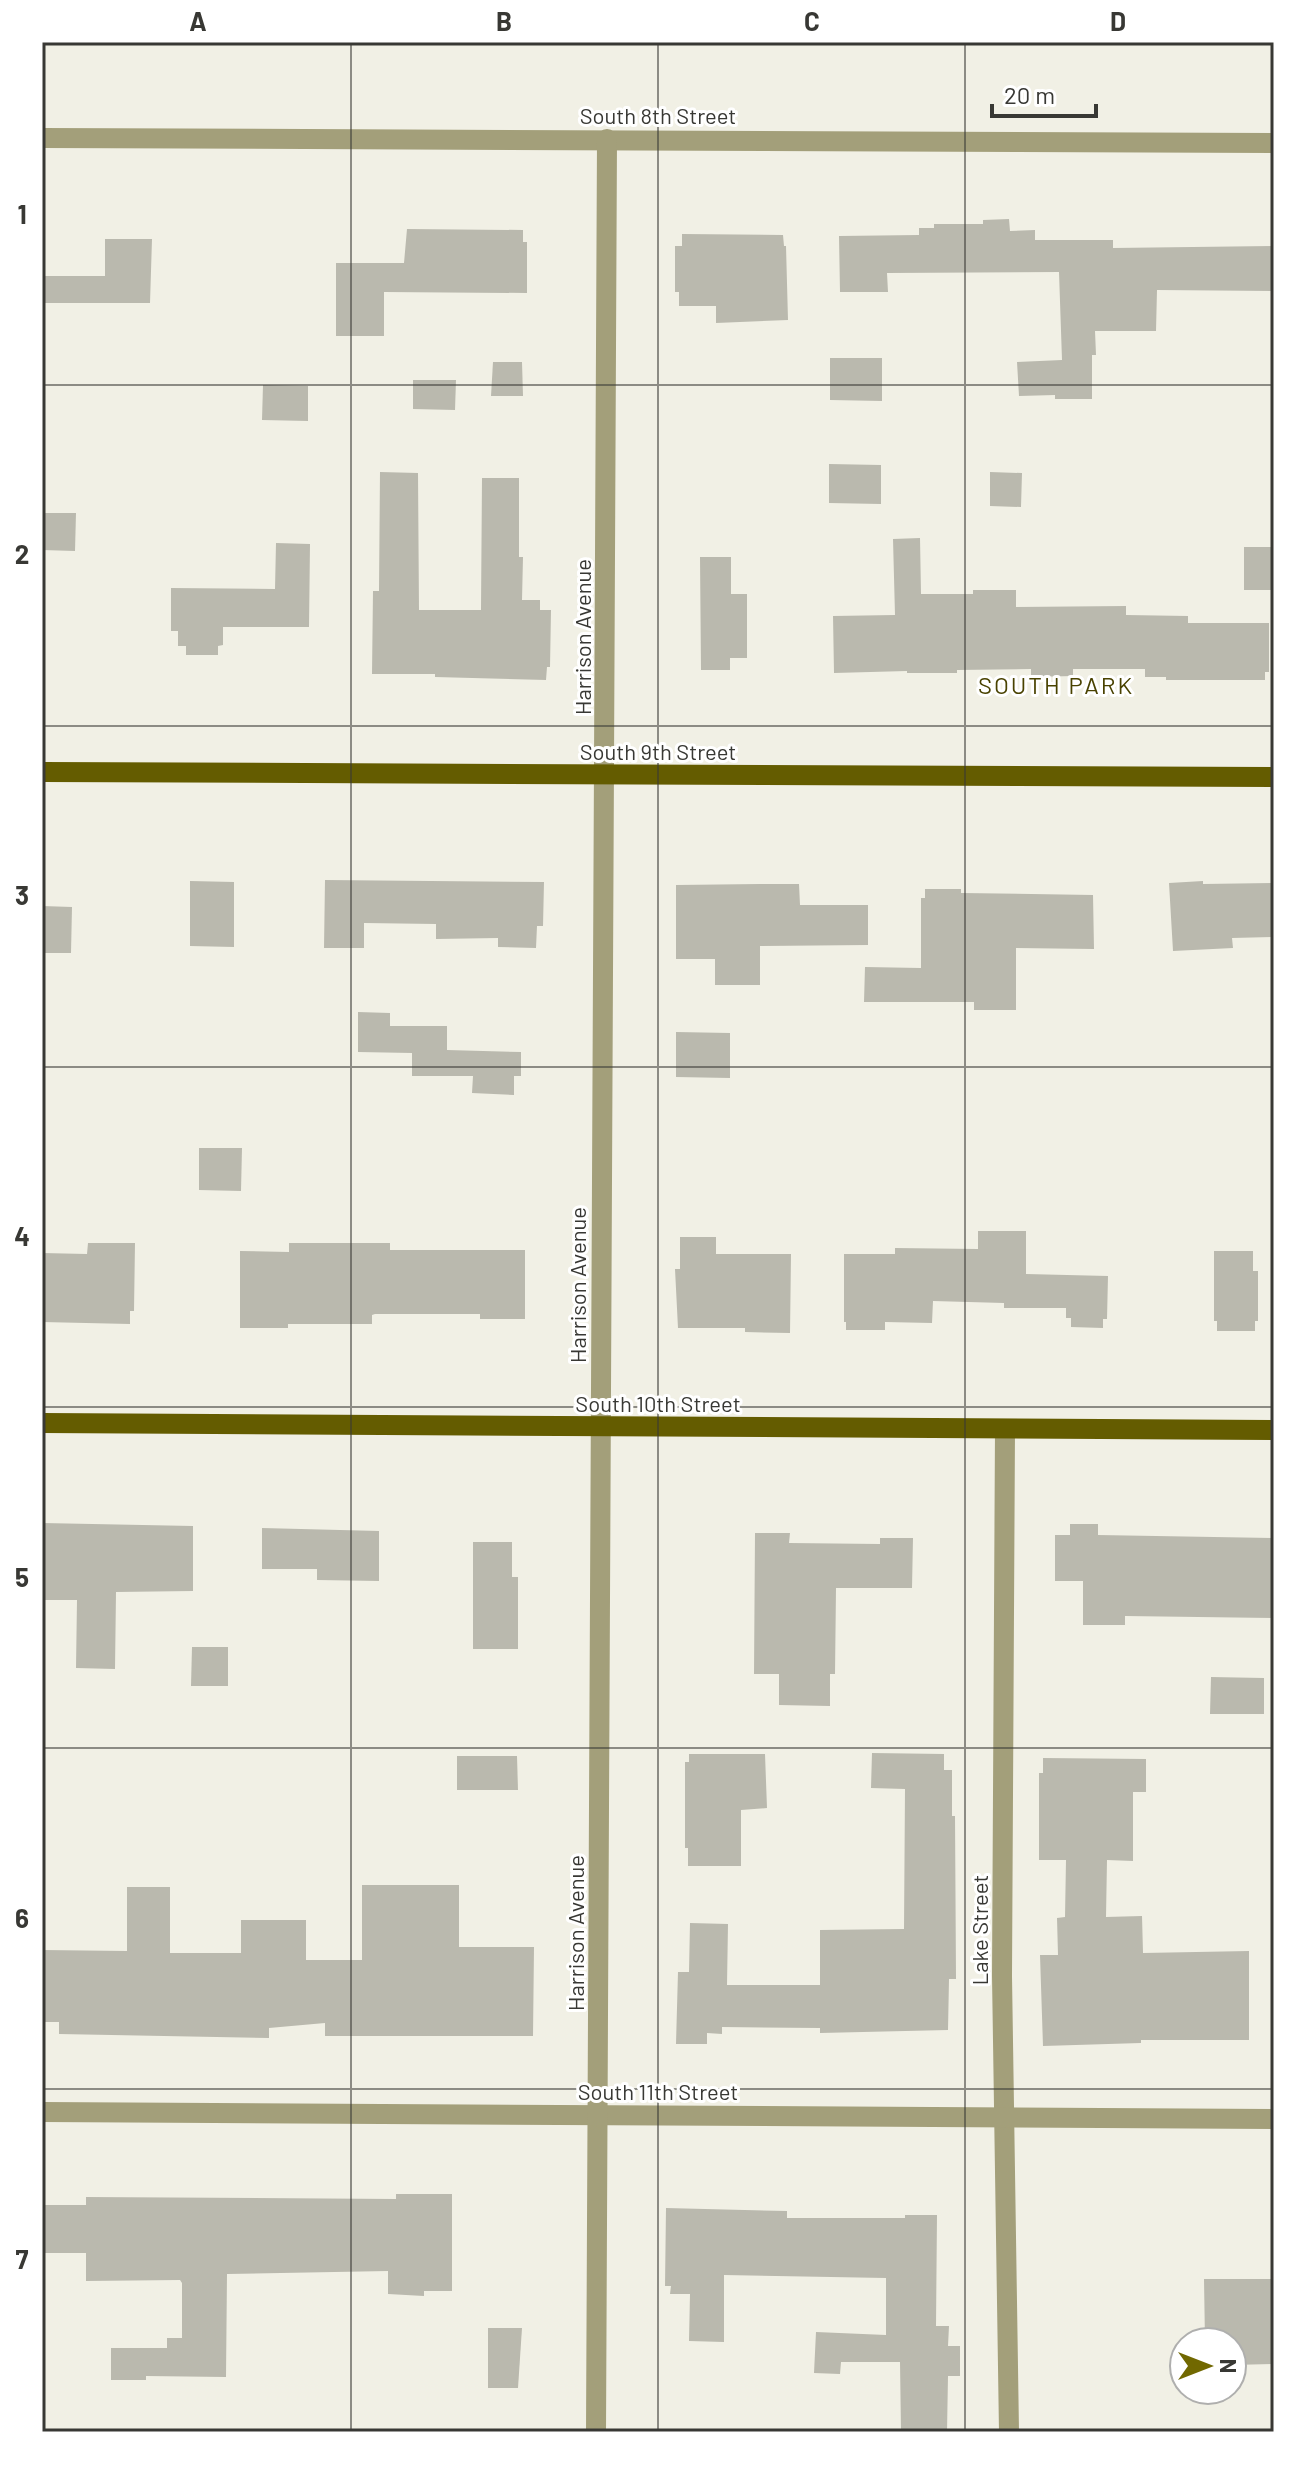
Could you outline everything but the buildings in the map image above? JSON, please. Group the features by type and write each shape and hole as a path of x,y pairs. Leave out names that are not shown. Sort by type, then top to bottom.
{"main road":[{"name":"South 9th Street","path":"42,772 1274,777"},
{"name":"South 10th Street","path":"42,1423 1274,1430"}],"street":[{"name":"South 8th Street","path":"42,138 1274,143"},
{"name":"Harrison Avenue","path":"596,2432 607,139"},
{"name":"Lake Street","path":"1005,1429 1002,1945 1009,2432"},
{"name":"South 11th Street","path":"42,2112 1274,2119"}],"district":[{"name":"SOUTH PARK","path":"1056,684"}]}
